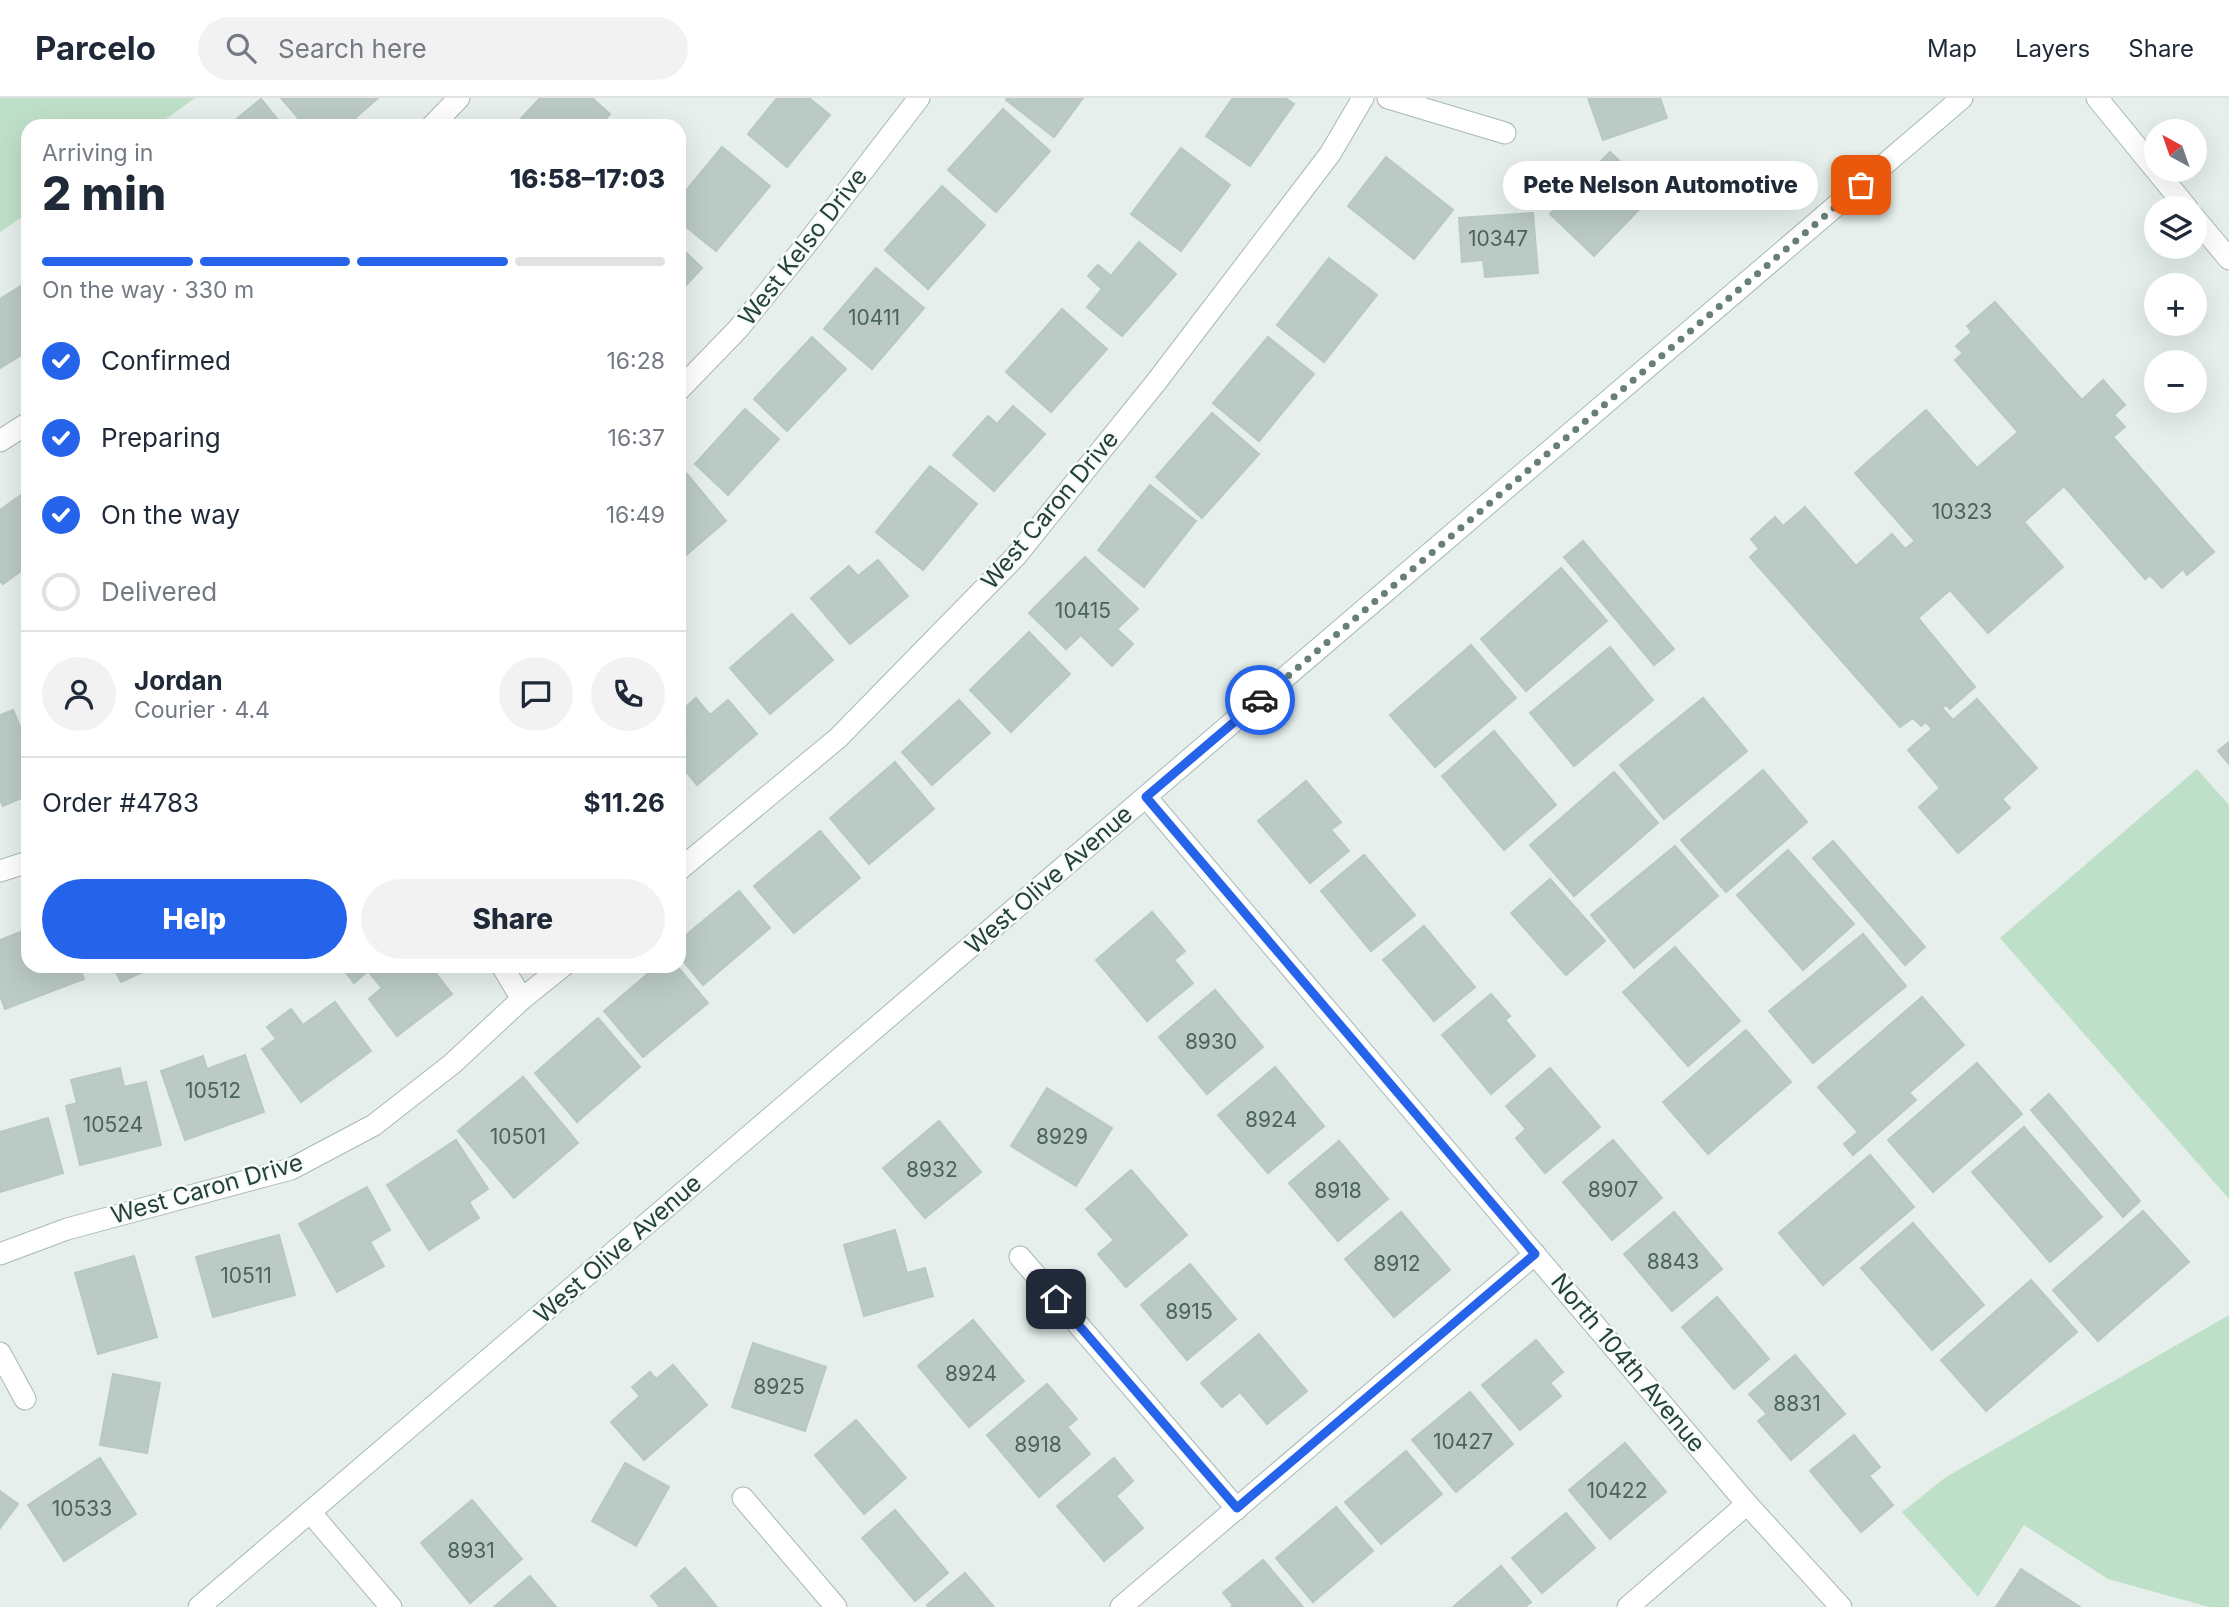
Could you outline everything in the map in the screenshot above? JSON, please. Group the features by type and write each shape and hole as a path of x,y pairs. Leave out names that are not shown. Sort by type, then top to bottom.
{"street":[{"path":"439,119 459,98"},
{"name":"West Kelso Drive","path":"686,383 738,329 810,241 919,98"},
{"name":"West Caron Drive","path":"686,864 838,738 1016,556 1157,381 1330,154 1363,98"},
{"path":"1388,98 1505,133"},
{"name":"West Olive Avenue","path":"199,1607 1962,98"},
{"path":"2097,98 2177,196"},
{"path":"2207,233 2229,259"},
{"path":"0,441 21,428"},
{"name":"North 104th Avenue","path":"1146,797 1748,1504 1841,1607"},
{"path":"0,871 21,864"},
{"path":"506,973 522,999"},
{"name":"West Caron Drive","path":"0,1254 67,1229 291,1169 374,1125 452,1064 554,973"},
{"path":"1121,1607 1535,1254"},
{"path":"1020,1257 1237,1508"},
{"path":"0,1353 25,1399"},
{"path":"743,1498 836,1607"},
{"path":"1628,1607 1748,1504"},
{"path":"310,1512 391,1607"}],"green space":[{"path":"0,98 195,98 166,119 21,119 21,218 0,232"},
{"path":"2197,769 2229,805 2229,1199 2000,938"},
{"path":"2229,1315 2229,1607 2209,1607 2108,1579 2024,1525 1978,1597 1902,1512 1946,1477"}],"building":[{"path":"281,98 378,98 354,119 299,119"},
{"path":"540,98 592,98 610,114 605,119 520,119"},
{"path":"777,98 809,98 830,115 787,167 748,134"},
{"path":"1083,98 1054,137 1006,100"},
{"path":"1233,98 1285,98 1294,104 1250,166 1206,136"},
{"path":"1588,98 1660,98 1667,118 1603,140"},
{"path":"261,99 277,119 237,119"},
{"path":"1003,109 1050,151 996,212 948,170"},
{"path":"722,147 770,186 716,251 686,227 686,191"},
{"path":"1181,148 1230,185 1181,251 1131,214"},
{"path":"1610,152 1654,194 1594,256 1550,214"},
{"path":"1386,157 1453,210 1414,259 1348,206"},
{"path":"942,186 985,225 928,289 885,250"},
{"path":"1533,213 1538,273 1485,277 1483,260 1462,262 1459,218"},
{"path":"1139,242 1176,274 1122,336 1087,307 1102,289 1088,276 1098,265 1111,276"},
{"path":"686,253 702,268 686,285"},
{"path":"1329,258 1377,295 1324,362 1277,325"},
{"path":"876,268 924,308 872,369 824,329"},
{"path":"21,286 21,355 0,368 0,299"},
{"path":"1995,302 2082,400 2103,380 2125,405 2114,415 2125,427 2113,437 2214,552 2187,575 2183,569 2162,588 2150,575 2145,579 2064,486 2024,522 2063,567 1988,633 1950,590 1918,618 1975,687 1950,709 1946,705 1921,726 1913,718 1900,727 1750,557 1759,549 1751,539 1775,517 1783,526 1805,507 1856,566 1892,534 1905,549 1915,541 1855,473 1926,410 1977,468 2018,432 1955,360 1963,353 1956,346 1972,332 1967,326"},
{"path":"1062,309 1107,349 1051,412 1006,372"},
{"path":"812,337 846,369 787,431 754,399"},
{"path":"1268,337 1314,374 1259,441 1213,403"},
{"path":"1013,406 1045,434 994,491 953,455 988,416 997,424"},
{"path":"745,409 779,439 728,495 695,464"},
{"path":"1212,413 1259,454 1202,518 1156,477"},
{"path":"930,466 977,504 923,570 876,532"},
{"path":"686,475 726,521 686,555"},
{"path":"1150,485 1196,521 1144,587 1098,550"},
{"path":"21,495 21,571 3,584 0,581 0,510"},
{"path":"1583,541 1674,649 1654,665 1564,557"},
{"path":"1085,557 1138,609 1117,629 1133,644 1112,666 1081,635 1066,649 1029,613"},
{"path":"878,560 908,596 850,644 811,598 849,566 858,576"},
{"path":"1561,568 1607,621 1526,691 1481,639"},
{"path":"792,614 833,660 770,714 730,668"},
{"path":"1029,632 1070,674 1011,732 970,690"},
{"path":"1471,645 1516,698 1435,767 1390,715"},
{"path":"1610,647 1653,700 1574,766 1530,713"},
{"path":"696,698 710,715 728,700 757,734 697,785 686,772 686,707"},
{"path":"1703,698 1747,751 1664,819 1620,765"},
{"path":"1977,699 2037,768 2002,799 2010,808 1958,853 1919,807 1940,788 1908,750 1932,729 1926,722 1942,708 1953,720"},
{"path":"959,700 990,733 932,785 902,752"},
{"path":"13,710 21,729 21,798 3,806 0,800 0,715"},
{"path":"1494,731 1556,805 1504,850 1442,776"},
{"path":"2229,742 2229,764 2218,751"},
{"path":"895,762 934,809 869,864 830,818"},
{"path":"1763,770 1807,822 1726,892 1681,840"},
{"path":"1614,772 1658,823 1574,896 1530,845"},
{"path":"1306,781 1341,822 1331,830 1349,851 1310,883 1258,821"},
{"path":"820,831 860,878 794,933 754,886"},
{"path":"1833,841 1925,947 1905,965 1813,858"},
{"path":"1675,846 1718,896 1634,968 1591,915"},
{"path":"1788,850 1854,924 1803,970 1737,895"},
{"path":"1364,855 1415,915 1371,951 1321,891"},
{"path":"1550,879 1605,941 1566,975 1511,913"},
{"path":"739,891 770,928 703,985 686,964 686,935"},
{"path":"1152,912 1185,951 1174,960 1193,983 1147,1021 1096,960"},
{"path":"1424,926 1475,987 1434,1021 1383,960"},
{"path":"21,932 21,973 82,973 84,979 5,1009 0,995 0,940"},
{"path":"1863,934 1906,986 1813,1063 1769,1011"},
{"path":"1675,947 1740,1021 1688,1066 1623,992"},
{"path":"116,973 140,973 121,982"},
{"path":"346,973 366,973 354,983"},
{"path":"370,973 436,973 452,994 397,1036 369,999 382,988"},
{"path":"649,973 683,973 708,1003 643,1057 604,1011"},
{"path":"1215,990 1263,1047 1207,1094 1159,1037"},
{"path":"1491,994 1510,1016 1505,1020 1535,1056 1491,1094 1442,1035"},
{"path":"1922,997 1964,1045 1909,1093 1916,1100 1853,1155 1844,1144 1858,1132 1818,1087"},
{"path":"335,1002 371,1051 301,1102 262,1049 276,1039 267,1027 291,1009 303,1025"},
{"path":"598,1018 640,1067 577,1122 535,1073"},
{"path":"1746,1030 1791,1082 1708,1154 1663,1102"},
{"path":"245,1055 264,1112 185,1140 161,1071 203,1056 207,1069"},
{"path":"1977,1063 2022,1114 1933,1192 1888,1140"},
{"path":"1275,1067 1324,1126 1268,1173 1218,1115"},
{"path":"120,1068 124,1087 146,1082 161,1145 80,1165 66,1106 77,1103 71,1080"},
{"path":"1550,1068 1600,1127 1545,1173 1516,1138 1526,1129 1506,1106"},
{"path":"523,1077 578,1143 514,1198 458,1131"},
{"path":"1047,1088 1112,1128 1076,1186 1011,1146"},
{"path":"2049,1094 2140,1201 2123,1217 2031,1110"},
{"path":"48,1118 63,1173 0,1192 0,1132"},
{"path":"939,1121 981,1172 925,1218 883,1168"},
{"path":"2024,1127 2102,1217 2050,1262 1972,1172"},
{"path":"456,1140 488,1189 469,1202 479,1218 429,1250 387,1185"},
{"path":"1613,1140 1662,1198 1612,1240 1563,1182"},
{"path":"1339,1141 1388,1199 1338,1241 1289,1183"},
{"path":"1870,1155 1914,1207 1823,1285 1779,1233"},
{"path":"1131,1170 1187,1235 1126,1287 1098,1254 1114,1240 1086,1209"},
{"path":"367,1187 390,1230 370,1242 384,1266 337,1292 299,1224"},
{"path":"2143,1211 2189,1262 2098,1341 2053,1290"},
{"path":"1401,1212 1450,1270 1394,1317 1345,1259"},
{"path":"1674,1212 1722,1269 1672,1311 1624,1254"},
{"path":"1913,1223 1984,1305 1932,1350 1861,1268"},
{"path":"895,1230 907,1273 925,1268 933,1296 864,1316 844,1245"},
{"path":"279,1235 295,1295 213,1317 196,1257"},
{"path":"134,1256 157,1337 98,1354 75,1273"},
{"path":"1190,1264 1236,1319 1187,1360 1141,1305"},
{"path":"2031,1280 2077,1332 1986,1411 1941,1360"},
{"path":"1717,1297 1769,1359 1734,1389 1682,1327"},
{"path":"973,1320 1024,1381 969,1427 918,1366"},
{"path":"1259,1334 1307,1391 1267,1424 1240,1392 1222,1407 1201,1383"},
{"path":"1536,1340 1563,1372 1550,1383 1561,1396 1520,1430 1482,1385"},
{"path":"753,1343 826,1367 805,1431 732,1407"},
{"path":"1795,1355 1845,1414 1791,1460 1758,1421 1767,1414 1749,1394"},
{"path":"673,1365 707,1405 644,1460 611,1422 640,1396 632,1387 650,1372 656,1379"},
{"path":"113,1374 160,1383 147,1453 100,1445"},
{"path":"1047,1384 1077,1419 1067,1427 1090,1454 1039,1497 987,1435"},
{"path":"1470,1392 1513,1444 1456,1492 1412,1440"},
{"path":"856,1420 906,1478 864,1514 815,1455"},
{"path":"1854,1435 1880,1467 1869,1476 1893,1505 1861,1532 1810,1471"},
{"path":"1625,1443 1666,1492 1610,1539 1569,1490"},
{"path":"1406,1451 1442,1494 1381,1544 1345,1502"},
{"path":"100,1458 136,1514 64,1561 28,1505"},
{"path":"1114,1458 1133,1481 1116,1496 1143,1528 1104,1561 1057,1506"},
{"path":"625,1463 669,1487 636,1546 592,1521"},
{"path":"0,1491 18,1504 0,1528"},
{"path":"472,1500 522,1559 470,1603 421,1543"},
{"path":"1336,1507 1373,1551 1313,1602 1276,1558"},
{"path":"895,1510 948,1573 915,1601 862,1538"},
{"path":"1566,1513 1595,1548 1542,1593 1512,1558"},
{"path":"1263,1560 1303,1607 1231,1607 1233,1605 1223,1593"},
{"path":"1501,1566 1531,1602 1525,1607 1453,1607"},
{"path":"685,1568 717,1607 660,1607 651,1596"},
{"path":"2021,1569 2080,1607 1996,1607"},
{"path":"965,1573 994,1607 928,1607 927,1605"},
{"path":"530,1576 556,1607 494,1607"}],"way so far":[{"path":"1260,700 1861,185"}],"place":[{"name":"Pete Nelson Automotive","path":"1861,185"}],"route":[{"path":"1056,1299 1237,1508 1535,1254 1146,797 1260,700"}]}
